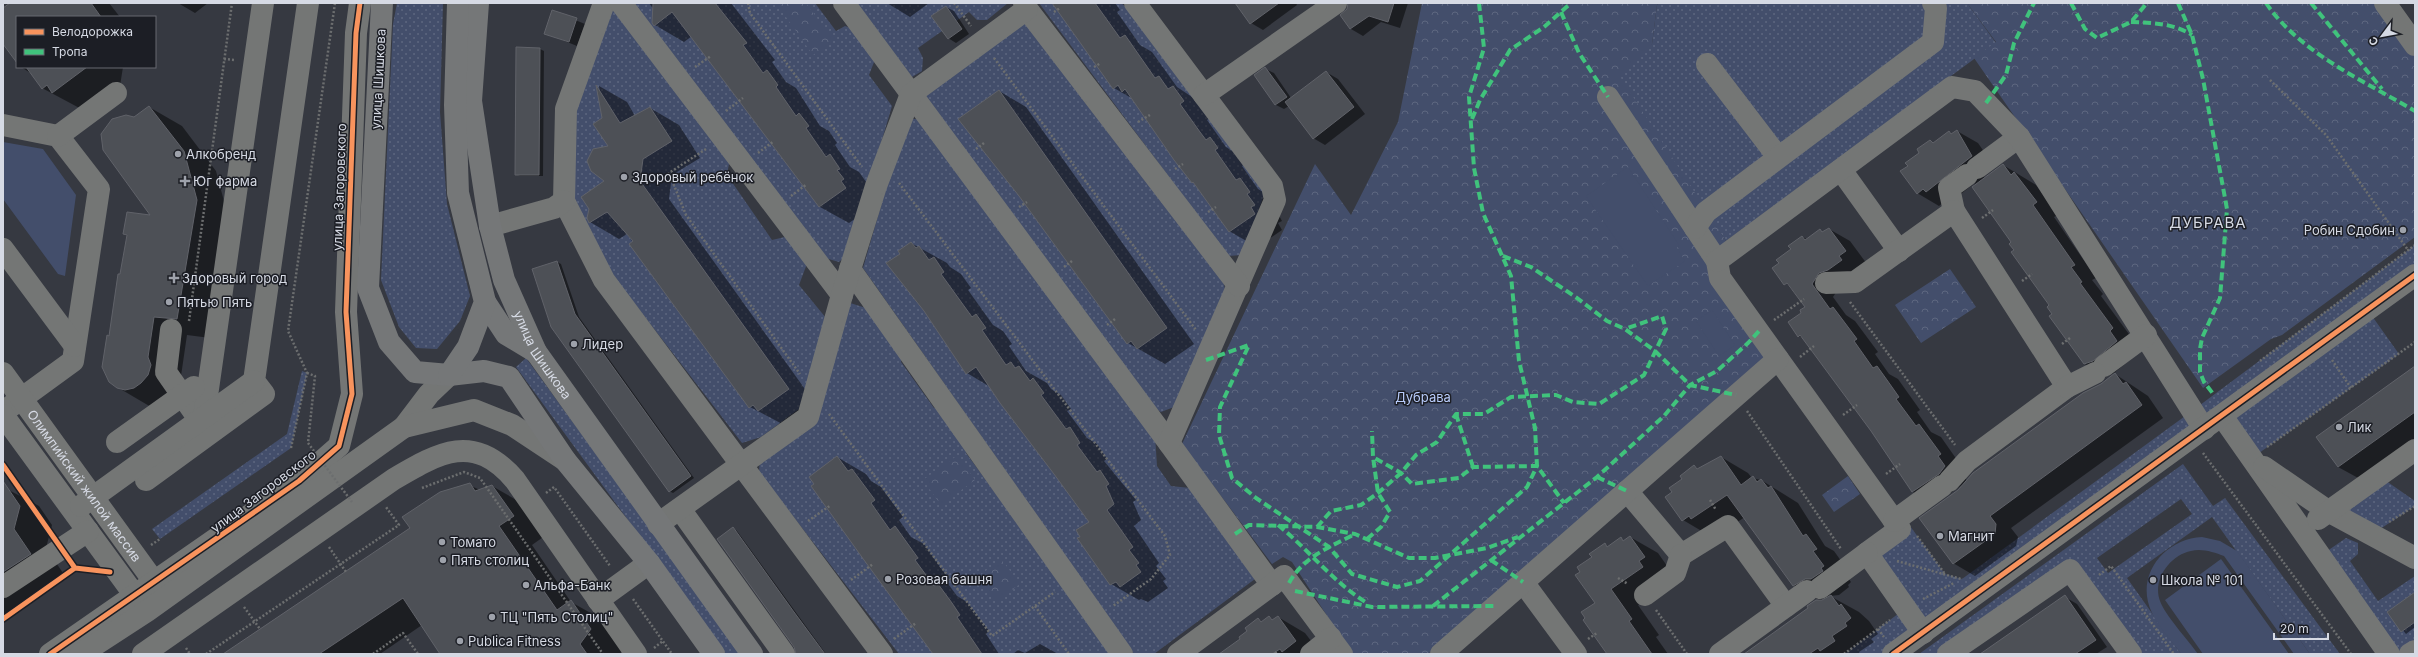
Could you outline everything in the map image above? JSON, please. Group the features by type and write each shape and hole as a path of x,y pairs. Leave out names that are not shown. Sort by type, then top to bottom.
{"main road":[{"name":"улица Шишкова","path":"382,3 368,288 389,342 415,372 449,375 484,371 509,377 565,460 649,563 714,654"},
{"path":"458,3 455,105 458,194 485,302 506,334 536,352"},
{"name":"улица Шишкова","path":"478,3 471,101 490,226 504,280 536,352 752,654"},
{"path":"449,375 468,347 485,302"}],"street":[{"path":"73,511 204,424 263,3"},
{"path":"146,480 204,424 254,381 308,3"},
{"name":"улица Загоровского","path":"166,590 299,481 338,446 352,394 346,312 356,33 360,3"},
{"path":"604,3 566,109 564,201 604,280 881,652"},
{"path":"621,3 842,295"},
{"path":"844,3 1272,585"},
{"path":"1135,3 1272,186 1275,200 1239,286 1169,443"},
{"path":"1204,95 1336,3"},
{"path":"1695,228 1706,212 1933,42 1936,8 1933,3"},
{"path":"2386,3 2415,45"},
{"path":"658,524 743,465 808,417 842,295 876,186 911,94 982,41 1025,6 1239,286"},
{"path":"356,33 380,27"},
{"path":"1707,64 1778,157"},
{"path":"1717,261 1952,87 1975,91 2019,137 2146,335 2198,433"},
{"path":"58,136 116,93"},
{"path":"1608,97 1717,261 1720,278 1898,518 1900,529 1859,559 1786,606 1720,654"},
{"path":"3,125 58,136 99,190 73,361 3,412"},
{"path":"2019,137 1949,188 1954,211 2067,387"},
{"path":"1841,170 1899,251"},
{"path":"490,226 554,208 564,201"},
{"path":"1832,284 1855,282 1954,211"},
{"path":"3,249 75,346"},
{"path":"850,269 1122,654"},
{"path":"1893,654 2222,416 2415,274"},
{"path":"179,329 166,372 182,396 204,424"},
{"path":"1898,518 1945,483 1966,461 2067,387 2100,369 2146,335"},
{"path":"1441,654 1778,358"},
{"name":"Олимпийский жилой массив","path":"3,373 93,497 166,590 197,617"},
{"path":"404,427 429,394 449,375"},
{"path":"117,442 210,376"},
{"name":"улица Загоровского","path":"50,654 166,590 404,427 474,410 512,425 565,460"},
{"name":"Олимпийский жилой массив","path":"3,416 141,604"},
{"path":"2222,416 2390,654"},
{"path":"143,654 394,479 427,460 449,451 469,450 486,455 504,467 636,654"},
{"path":"2302,530 2415,450"},
{"path":"2252,458 2328,511 2415,558"},
{"path":"1627,491 1681,554"},
{"path":"680,509 784,654"},
{"path":"1645,595 1675,573 1681,554 1728,526 1786,606"},
{"path":"3,586 88,531"},
{"path":"1859,559 1906,608 1923,633"},
{"path":"598,600 649,563"},
{"path":"1948,654 2070,570 2131,654"},
{"path":"1178,654 1284,576 1337,646 1311,654"},
{"path":"1523,582 1576,654"},
{"name":"улица Загоровского","path":"81,654 141,604"},
{"path":"2410,654 2415,651"}],"path":[{"path":"179,329 194,291 232,3"},
{"path":"291,448 307,373 288,331 335,3"},
{"path":"748,3 750,13 876,186"},
{"path":"954,3 1211,350"},
{"path":"2270,80 2326,135 2408,250"},
{"path":"723,138 670,174 686,215 992,636 1070,581"},
{"path":"884,164 1165,536 1170,555 1151,579 1096,618"},
{"path":"1832,284 1966,461"},
{"path":"194,291 221,295"},
{"path":"1759,331 1804,299"},
{"path":"266,302 292,307"},
{"path":"2252,458 2415,342"},
{"path":"2320,343 2351,388"},
{"path":"307,373 315,376 308,443 352,502"},
{"path":"1736,395 1859,559"},
{"path":"2198,433 2240,505 2351,654"},
{"path":"3,464 63,548"},
{"path":"417,484 420,489 464,472 480,478 603,654"},
{"path":"542,496 554,487 611,568"},
{"path":"206,654 398,525 385,506 391,501"},
{"path":"793,532 831,505"},
{"path":"2370,535 2415,506"},
{"path":"1898,518 1946,574"},
{"path":"1844,654 1906,608 1962,579 1896,561"},
{"path":"340,564 346,572"},
{"path":"836,591 874,564"},
{"path":"2111,566 2174,654"},
{"path":"3,618 75,568"},
{"path":"1645,595 1687,654"},
{"path":"634,600 672,654"},
{"path":"1035,606 1069,654"},
{"path":"254,622 260,629"},
{"path":"881,652 916,623"},
{"path":"373,654 403,633 418,654"}],"green space":[{"path":"397,3 443,3 440,112 447,204 470,296 460,321 437,349 416,348 399,327 381,280 393,24"},
{"path":"634,3 815,3 836,31 845,26 856,30 876,57 869,75 892,106 848,254 839,262 825,258"},
{"path":"776,3 806,3 833,40 813,55"},
{"path":"856,3 1008,3 987,20 977,20 969,12 918,48 923,58 922,71 912,77"},
{"path":"1039,3 1121,3 1142,20 1266,190 1242,255 1228,256"},
{"name":"Дубрава","path":"1422,3 1659,3 1657,5 1652,44 1619,75 1726,241 1710,261 1767,357 1428,654 1352,654 1292,562 1283,557 1272,564 1182,444 1315,164 1351,215 1398,122"},
{"path":"1659,3 1967,3 1996,43 1726,241 1706,212 1525,75 1652,44 1657,5"},
{"name":"Дубрава","path":"1967,3 2379,3 2415,55 2415,237 2282,335 2271,339 2203,388 1974,58 1996,42"},
{"path":"612,11 621,11 730,158 727,175 772,240 789,236 808,261 799,285 826,318 799,409 761,437 742,443 611,273 570,193 574,112"},
{"path":"1024,19 1223,280 1225,289 1174,407 1161,412 1151,406 926,98 928,86"},
{"path":"913,119 921,119 1155,435 1157,466 1171,486 1190,488 1255,579 1154,654 1134,654 863,268 904,126"},
{"path":"3,142 43,149 76,195 65,276 58,274 3,199"},
{"path":"1628,167 1679,245 1677,248 1685,261 1648,286 1586,196"},
{"path":"2415,245 2415,275 2367,309 2399,354 2252,458 2222,416 1893,654 1844,654 1906,608 1867,553 1902,515 1945,574 1962,579 2192,411"},
{"path":"1950,269 1976,307 1921,343 1895,305"},
{"path":"847,302 885,314 905,345 901,362 934,408 951,405 975,440 966,453 1114,654 899,654 759,472 760,459 813,420"},
{"path":"1712,310 1735,345 1719,356 1696,321"},
{"path":"526,358 742,654 726,654 516,367"},
{"path":"302,371 307,373 291,448 160,539 152,529 287,434"},
{"path":"958,455 975,480 941,505 923,480"},
{"path":"2183,464 2213,506 2225,498 2340,654 2310,654 2212,517 2127,578 2181,654 2138,654 2067,565 1936,654 1919,654","holes":["2181,499 2192,514 2108,573 2097,558"]},
{"path":"1848,476 1860,494 1834,512 1822,495"},
{"path":"2379,476 2415,501 2415,506 2371,535 2328,511"},
{"path":"2202,537 2220,541 2237,551 2310,654 2294,654 2224,556 2199,550 2183,553 2170,563 2161,577 2159,585 2158,593 2163,607 2198,654 2181,654 2152,613 2147,599 2147,586 2150,573 2156,562 2165,552 2188,539"},
{"path":"2346,538 2358,543 2358,554 2350,561 2378,601 2415,576 2415,651 2389,654 2320,556"},
{"path":"1001,559 1020,584 996,601 978,577"},
{"path":"2221,559 2289,654 2203,654 2165,600"}],"building":[{"path":"10,3 91,3 100,16 16,16 16,62 3,44 3,8"},
{"path":"653,3 715,3 747,43 743,45 763,73 767,70 778,85 776,87 796,116 799,113 809,126 806,128 826,157 830,154 840,169 837,170 844,179 841,181 846,188 819,207 672,12 654,26 652,23"},
{"path":"1052,3 1095,3 1120,38 1125,35 1155,78 1159,76 1168,89 1173,86 1184,101 1180,104 1200,132 1206,140 1210,137 1218,148 1215,150 1236,180 1240,178 1250,192 1247,194 1255,205 1251,207 1255,214 1229,232 1193,182 1192,183 1174,160 1125,89 1122,92 1118,85 1113,89"},
{"path":"1235,3 1279,3 1250,24"},
{"path":"1348,3 1394,3 1388,22 1369,16 1350,29 1340,15 1347,9"},
{"path":"946,6 962,29 948,39 931,16"},
{"path":"552,10 577,18 569,42 544,34"},
{"path":"516,47 540,48 539,175 515,175"},
{"path":"1265,67 1287,97 1275,105 1254,75"},
{"path":"27,68 86,68 52,93 47,85 42,89"},
{"path":"1326,71 1354,107 1313,139 1285,102"},
{"path":"596,85 620,123 650,107 672,141 643,159 640,181 789,389 758,411 753,405 749,408 629,244 633,241 607,212 589,223 587,218 589,209 581,197 604,181 591,171 587,161 593,149 608,146 593,124 602,118"},
{"path":"999,90 1167,328 1137,349 1131,341 1127,344 1019,196 958,119"},
{"path":"149,106 184,151 197,200 177,319 154,317 148,357 151,365 148,375 134,388 125,390 117,388 109,382 102,367 107,335 109,336 118,274 120,274 127,235 123,234 127,212 150,215 103,150 101,134 112,119 126,115 134,117"},
{"path":"1957,130 1972,156 1926,192 1923,189 1917,194 1900,171 1908,166 1905,163 1919,153 1917,149 1930,140 1933,143 1949,131 1951,134"},
{"path":"2003,164 2011,175 2014,172 2037,202 2033,205 2075,265 2071,267 2082,282 2080,283 2113,328 2110,331 2117,341 2093,361 2084,364 2049,316 2052,314 2047,307 2049,305 2011,252 2014,250 2009,244 2011,242 1972,187"},
{"path":"1829,228 1846,251 1839,256 1842,260 1828,270 1819,273 1812,284 1830,309 1833,307 1857,339 1854,341 1873,368 1877,366 1899,397 1896,399 1916,426 1919,424 1941,454 1938,456 1945,466 1939,474 1912,492 1871,431 1800,335 1798,337 1788,322 1801,313 1800,310 1805,307 1787,283 1784,285 1772,268 1779,263 1776,260 1791,249 1788,246 1802,236 1805,240 1820,229 1822,232"},
{"path":"911,242 916,248 919,246 929,260 934,257 944,272 941,274 972,317 976,314 986,328 982,330 1006,365 1011,362 1015,368 1019,366 1030,381 1033,378 1044,393 1041,395 1066,429 1070,427 1080,443 1077,445 1097,472 1100,470 1109,484 1106,486 1114,504 1107,510 1133,547 1129,550 1139,563 1136,565 1141,572 1120,587 1116,582 1110,585 1077,538 1080,537 1076,530 1089,522 1000,403 976,367 966,374 924,311 886,263 900,254 898,251"},
{"path":"557,261 575,314 691,476 669,492 551,327 532,269"},
{"path":"2415,366 2415,412 2338,467 2316,437"},
{"path":"2115,373 2123,384 2126,382 2142,405 1990,516 1996,524 1995,534 1953,564 1919,518 1958,490 1973,473 2083,393 2101,384"},
{"path":"837,456 848,471 852,469 875,500 871,503 890,530 895,526 918,558 915,560 934,586 938,584 952,603 960,615 957,617 982,654 933,654 864,560 811,486 814,484 809,477"},
{"path":"1721,456 1741,485 1753,476 1757,482 1761,479 1768,488 1771,486 1803,536 1806,534 1817,549 1813,551 1824,566 1821,568 1823,571 1811,579 1805,579 1793,586 1727,495 1691,519 1689,516 1682,521 1665,497 1672,492 1669,488 1682,479 1680,476 1694,465 1697,469"},
{"path":"3,481 20,506 14,529 31,554 3,572"},
{"name":"Пять столиц","path":"470,483 475,491 492,485 514,516 499,526 557,610 571,600 591,629 580,644 587,654 440,654 403,598 319,654 223,654 410,528 402,517 440,492"},
{"path":"733,527 825,654 796,654 794,647 717,539"},
{"path":"1630,536 1645,557 1639,561 1643,567 1611,589 1632,619 1629,621 1652,654 1607,654 1583,620 1585,618 1581,612 1595,603 1575,575 1580,572 1577,567 1592,557 1589,554 1605,543 1607,547 1621,537 1623,541"},
{"path":"2415,592 2415,622 2401,632 2387,612"},
{"path":"1831,595 1839,606 1841,604 1851,618 1845,623 1847,626 1832,636 1835,641 1820,651 1818,648 1809,654 1744,654 1808,608 1807,606 1816,600 1822,600"},
{"path":"2065,595 2096,640 2075,654 1980,654"},
{"path":"1269,616 1272,620 1278,616 1296,641 1282,652 1280,649 1272,654 1219,654 1240,639 1239,637 1247,631 1245,628 1258,618 1261,622"}],"marked path":[{"path":"1479,3 1484,48 1469,97 1474,168 1483,213 1511,276 1519,361 1535,428 1537,466 1564,503"},
{"path":"1472,119 1480,100 1510,50 1544,27 1571,3"},
{"path":"1986,103 2006,75 2014,43 2034,3"},
{"path":"2071,3 2085,29 2097,38 2131,22 2147,3"},
{"path":"2178,3 2192,35 2203,79 2227,209 2220,298 2202,338 2200,349 2200,372 2204,382 2214,395"},
{"path":"2266,3 2280,21 2296,37 2315,51 2354,77 2415,111"},
{"path":"2311,3 2382,89"},
{"path":"1561,12 1579,53 1608,97"},
{"path":"2131,22 2155,23 2170,26 2192,35"},
{"path":"1503,256 1531,267 1577,298 1607,321 1625,329 1655,351 1690,385 1736,395"},
{"path":"1317,527 1331,511 1361,505 1378,493 1401,473 1416,455 1437,442 1456,414 1484,414 1511,397 1556,395 1573,402 1599,404 1644,375 1666,329 1662,316 1625,329"},
{"path":"1433,606 1597,477 1664,416 1690,385 1717,371 1759,331"},
{"path":"1206,360 1249,345 1220,407 1219,435 1232,478 1256,498 1329,547 1352,574 1397,587 1420,581 1527,487 1537,466 1473,467 1459,478 1412,484 1401,473 1373,457 1372,431"},
{"path":"1456,414 1473,467"},
{"path":"1367,539 1381,527 1390,512 1378,493 1373,457"},
{"path":"1597,477 1627,491"},
{"path":"1235,534 1249,525 1317,527 1355,534 1409,558 1435,558 1487,548 1518,537"},
{"path":"1278,525 1332,576 1367,603"},
{"path":"1289,583 1309,559 1355,534"},
{"path":"1491,560 1523,582"},
{"path":"1295,591 1372,607 1495,606"}],"cycle path":[{"path":"50,654 299,481 339,446 352,394 346,312 356,33 360,3"},
{"path":"1893,654 2415,275"},
{"path":"3,465 75,568"},
{"path":"3,619 75,568 110,572"}],"place":[{"name":"Алкобренд","path":"178,154"},
{"name":"Здоровый ребёнок","path":"624,177"},
{"name":"Юг фарма","path":"185,181"},
{"name":"Робин Сдобин","path":"2403,230"},
{"name":"Здоровый город","path":"174,278"},
{"name":"Пятью Пять","path":"169,302"},
{"name":"Лидер","path":"574,344"},
{"name":"Лик","path":"2339,427"},
{"name":"Магнит","path":"1940,536"},
{"name":"Томато","path":"442,542"},
{"name":"Пять столиц","path":"443,560"},
{"name":"Розовая башня","path":"888,579"},
{"name":"Школа № 101","path":"2153,580"},
{"name":"Альфа-Банк","path":"526,585"},
{"name":"ТЦ \"Пять Столиц\"","path":"492,617"},
{"name":"Publica Fitness","path":"460,641"}],"district":[{"name":"ДУБРАВА","path":"2208,223"}]}
